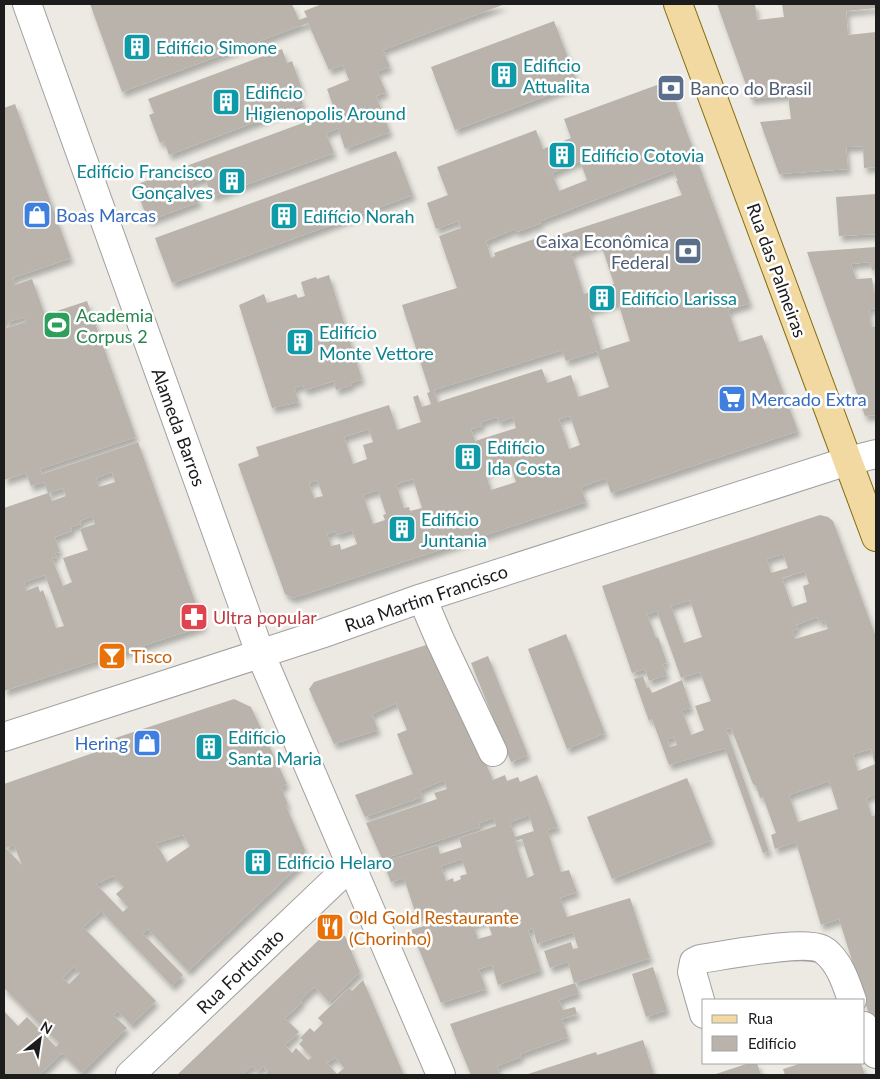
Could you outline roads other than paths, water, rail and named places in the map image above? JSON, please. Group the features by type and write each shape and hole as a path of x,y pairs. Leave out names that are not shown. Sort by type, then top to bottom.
{"main road":[{"name":"Rua das Palmeiras","path":"678,4 876,536"}],"street":[{"name":"Alameda Barros","path":"27,4 260,653 350,866 442,1075"},
{"name":"Rua Martim Francisco","path":"4,737 422,598 848,461 876,454"},
{"path":"422,598 493,752"},
{"name":"Rua Fortunato","path":"130,1075 350,866"},
{"path":"702,1007 692,972 694,962 700,959 785,947 816,946 824,950 835,962 845,980 852,999"},
{"path":"865,1028 876,1054"}],"place":[{"name":"Edifício Simone","path":"137,47"},
{"name":"Edificio Attualita","path":"504,75"},
{"name":"Banco do Brasil","path":"671,88"},
{"name":"Edificio Higienopolis Around","path":"226,102"},
{"name":"Edifício Cotovia","path":"562,155"},
{"name":"Edifício Francisco Gonçalves","path":"232,181"},
{"name":"Boas Marcas","path":"37,215"},
{"name":"Edifício Norah","path":"284,216"},
{"name":"Caixa Econômica Federal","path":"688,251"},
{"name":"Edifício Larissa","path":"602,298"},
{"name":"Academia Corpus 2","path":"57,325"},
{"name":"Edifício Monte Vettore","path":"300,342"},
{"name":"Mercado Extra","path":"732,399"},
{"name":"Edifício Ida Costa","path":"468,457"},
{"name":"Edifício Juntania","path":"402,529"},
{"name":"Ultra popular","path":"194,617"},
{"name":"Tisco","path":"112,656"},
{"name":"Hering","path":"147,743"},
{"name":"Edifício Santa Maria","path":"209,747"},
{"name":"Edifício Helaro","path":"258,862"},
{"name":"Old Gold Restaurante (Chorinho)","path":"330,927"}]}
